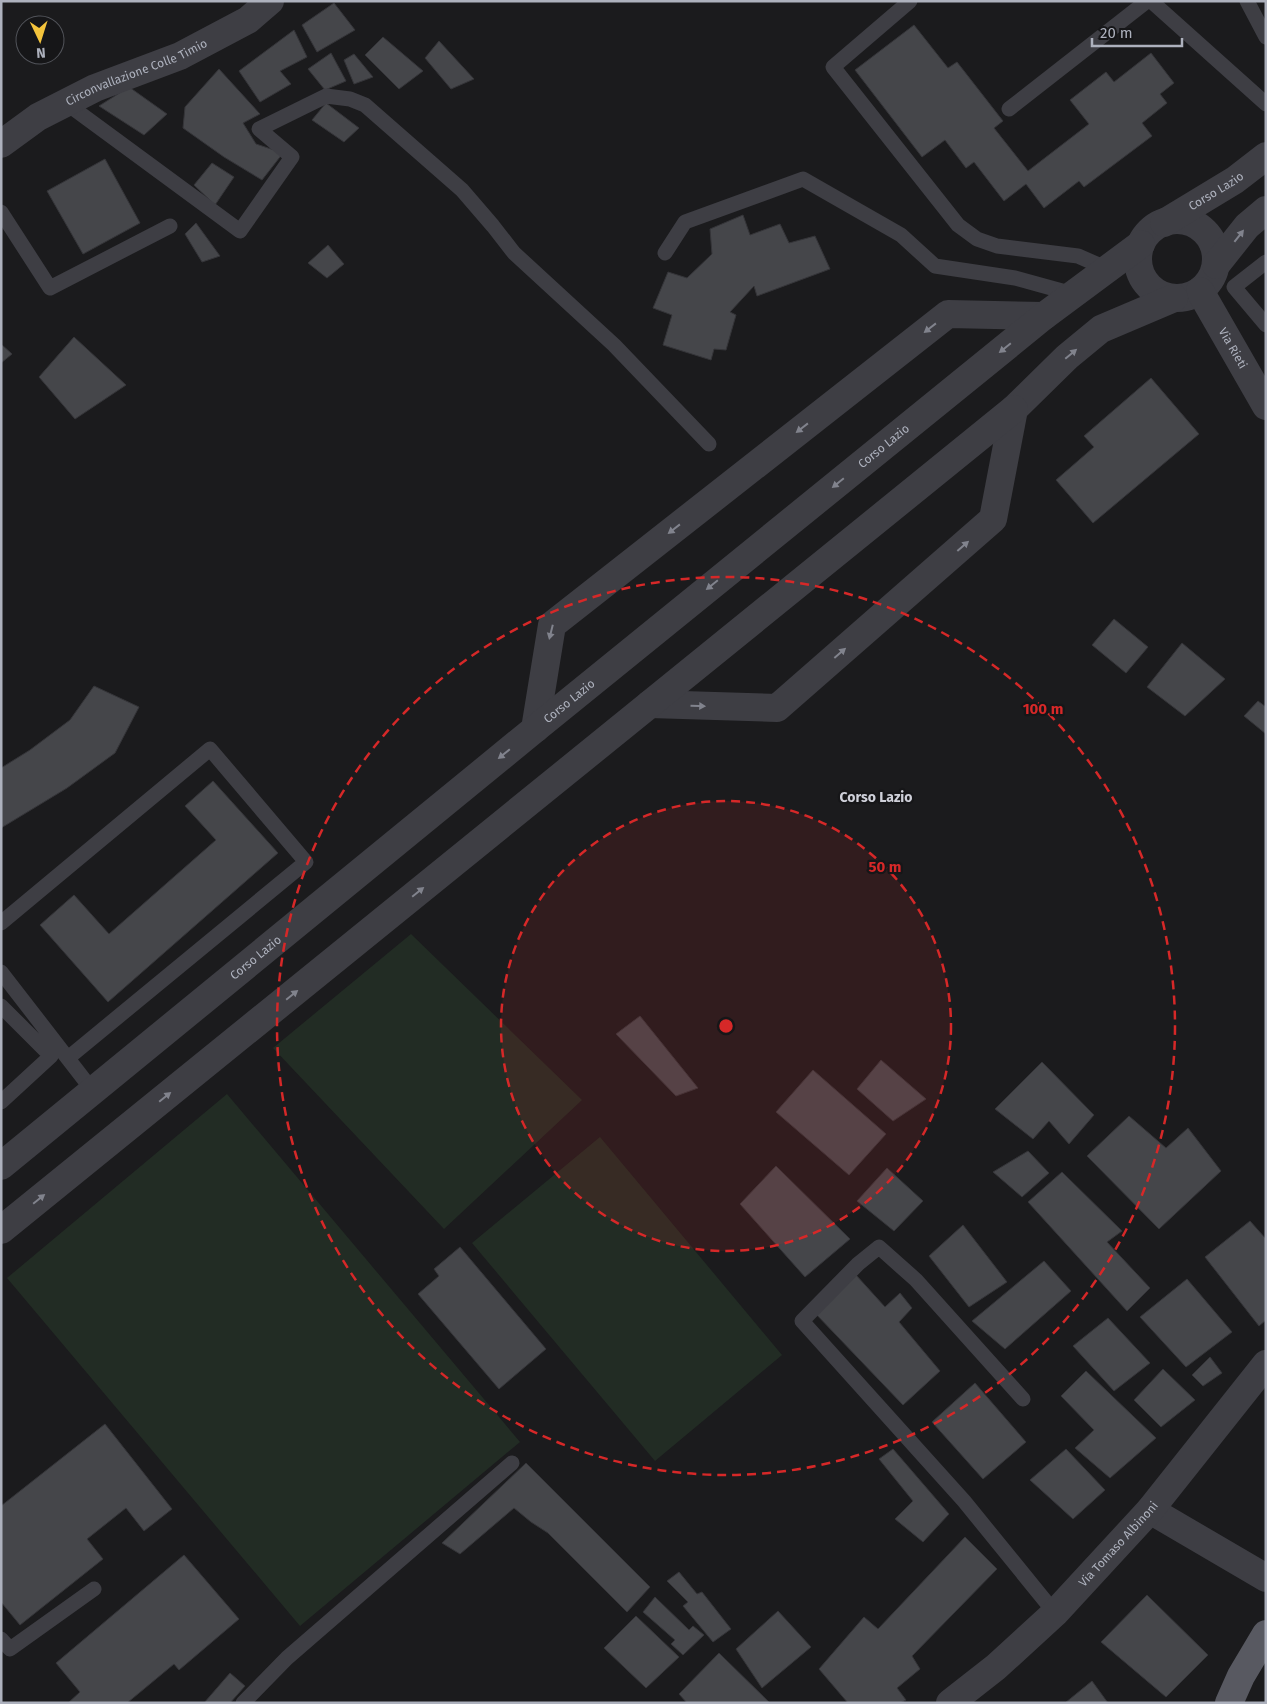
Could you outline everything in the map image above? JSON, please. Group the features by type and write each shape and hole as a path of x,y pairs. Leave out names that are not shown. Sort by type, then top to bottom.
{"main road":[{"path":"1229,1703 1241,1676 1266,1634"}],"street":[{"name":"Circonvallazione Colle Timio","path":"1,144 38,117 95,88 180,56 248,20 270,1"},
{"name":"Corso Lazio","path":"1164,223 1235,180 1266,156"},
{"path":"1216,265 1247,226 1266,210"},
{"path":"1177,220 1190,222 1202,229 1211,239 1216,251 1216,265 1208,284 1200,291 1188,297 1174,298 1162,296 1144,280 1139,268 1138,256 1141,244 1154,228 1164,223 1177,220"},
{"name":"Corso Lazio","path":"1,1166 1044,316 1141,244"},
{"name":"Via Rieti","path":"1200,291 1262,387"},
{"path":"1,1230 1014,409 1067,357 1101,329 1174,298"},
{"path":"535,729 552,625 948,314 1044,316"},
{"path":"650,704 776,708 994,519 1014,409"},
{"name":"Via Tomaso Albinoni","path":"950,1703 996,1667 1055,1613 1150,1510 1266,1364"},
{"path":"1150,1510 1266,1578"}],"lane":[{"path":"910,1 833,67 958,225 977,239 997,246 1078,256 1108,269"},
{"path":"1009,108 1149,1 1266,104"},
{"path":"1247,1 1266,37"},
{"path":"66,103 240,231 292,157 259,130 326,96 350,99 365,105 462,190 494,226 514,253 614,345 709,444"},
{"path":"665,253 685,222 803,180 901,235 935,266 1015,278 1074,294"},
{"path":"1,212 50,288 170,226"},
{"path":"1266,262 1234,287 1266,325"},
{"path":"1,922 210,749 306,862 68,1058"},
{"path":"1,972 93,1091"},
{"path":"1,1006 51,1056 1,1102"},
{"path":"1023,1398 916,1280 879,1247 858,1264 802,1321 964,1501 1055,1613"},
{"path":"243,1703 286,1658 512,1463"},
{"path":"1,1639 10,1650 94,1588"}],"shaded area":[{"path":"411,934 582,1100 444,1229 273,1048"},
{"path":"227,1094 520,1442 300,1626 7,1278"},
{"path":"600,1137 782,1355 655,1461 472,1243"}],"building":[{"path":"334,3 355,30 317,52 302,25"},
{"path":"914,25 948,68 957,62 1003,121 994,128 1028,171 1089,124 1070,100 1106,72 1114,82 1151,53 1174,83 1160,94 1167,103 1142,123 1152,136 1084,187 1079,181 1044,208 1026,184 1004,201 974,162 966,168 945,140 922,157 855,70"},
{"path":"294,30 307,57 280,71 291,84 260,102 239,71"},
{"path":"383,37 423,71 399,89 365,55"},
{"path":"439,41 474,79 451,89 425,58"},
{"path":"331,53 346,81 325,90 308,69"},
{"path":"354,54 373,77 354,84 344,60"},
{"path":"219,69 260,114 243,123 256,144 283,153 262,180 224,157 183,128 185,107"},
{"path":"129,87 167,114 144,135 99,106"},
{"path":"326,103 359,128 344,142 312,120"},
{"path":"105,159 140,223 83,254 47,191"},
{"path":"212,163 234,177 215,205 194,185"},
{"path":"743,215 750,235 780,224 789,243 815,236 830,269 757,296 754,286 730,312 736,315 726,350 714,349 711,360 663,345 672,315 653,308 668,272 687,278 712,254 710,229"},
{"path":"196,223 220,256 202,262 185,234"},
{"path":"328,245 344,264 327,278 308,263"},
{"path":"74,337 126,385 75,419 39,377"},
{"path":"1,344 12,354 1,363"},
{"path":"1151,378 1199,434 1093,523 1056,480 1094,447 1084,436"},
{"path":"1114,619 1148,647 1126,673 1092,645"},
{"path":"1182,643 1225,679 1185,716 1147,687"},
{"path":"94,686 139,707 115,753 67,788 1,828 1,768 30,750 70,720"},
{"path":"1258,701 1266,707 1266,734 1244,716"},
{"path":"213,781 278,853 108,1002 40,925 74,895 109,934 216,840 185,806"},
{"path":"640,1016 698,1088 676,1096 616,1034"},
{"path":"881,1060 926,1099 893,1121 857,1089"},
{"path":"1042,1062 1094,1115 1069,1144 1049,1121 1033,1139 995,1109"},
{"path":"813,1070 886,1134 849,1175 776,1112"},
{"path":"1129,1116 1166,1148 1188,1128 1221,1171 1159,1229 1087,1156"},
{"path":"1028,1151 1049,1173 1022,1197 993,1172"},
{"path":"776,1166 850,1239 805,1277 740,1204"},
{"path":"887,1168 923,1201 894,1231 857,1201"},
{"path":"1062,1172 1122,1231 1107,1242 1150,1288 1127,1311 1028,1202"},
{"path":"1250,1221 1266,1239 1266,1320 1259,1326 1205,1257"},
{"path":"963,1225 1007,1282 969,1307 929,1256"},
{"path":"460,1247 546,1349 499,1389 418,1294 439,1276 434,1269"},
{"path":"1044,1261 1071,1291 1005,1349 972,1321"},
{"path":"856,1275 885,1307 900,1293 912,1308 899,1322 940,1371 903,1405 814,1312"},
{"path":"1187,1279 1232,1332 1186,1367 1140,1317"},
{"path":"1108,1318 1150,1363 1114,1391 1073,1346"},
{"path":"1210,1357 1222,1373 1203,1386 1192,1375"},
{"path":"1163,1369 1195,1400 1161,1427 1134,1400"},
{"path":"1086,1371 1156,1438 1110,1478 1075,1448 1094,1430 1061,1396"},
{"path":"975,1383 1026,1442 983,1479 932,1422"},
{"path":"105,1424 172,1509 144,1531 126,1508 87,1539 103,1559 20,1625 1,1602 1,1506"},
{"path":"893,1449 949,1514 923,1542 895,1519 913,1501 879,1459"},
{"path":"1066,1449 1105,1490 1073,1519 1030,1480"},
{"path":"526,1463 650,1587 627,1612 548,1533 514,1508 460,1554 442,1543"},
{"path":"965,1537 997,1569 912,1656 920,1669 897,1688 906,1700 900,1703 848,1703 819,1669 864,1617 878,1629"},
{"path":"184,1555 239,1619 179,1670 174,1664 127,1703 68,1703 80,1692 56,1663"},
{"path":"679,1572 697,1594 702,1592 731,1629 713,1642 683,1606 688,1602 667,1581"},
{"path":"1147,1595 1208,1655 1166,1697 1101,1642"},
{"path":"655,1597 689,1630 693,1626 704,1635 683,1655 671,1644 675,1640 643,1612"},
{"path":"778,1611 811,1647 762,1688 736,1649"},
{"path":"636,1616 679,1657 646,1688 604,1648"},
{"path":"719,1653 770,1703 687,1703 679,1694"},
{"path":"230,1673 245,1686 230,1703 204,1703"},
{"path":"1092,1681 1108,1703 1065,1703"}],"district":[{"name":"Corso Lazio","path":"876,797"}]}
